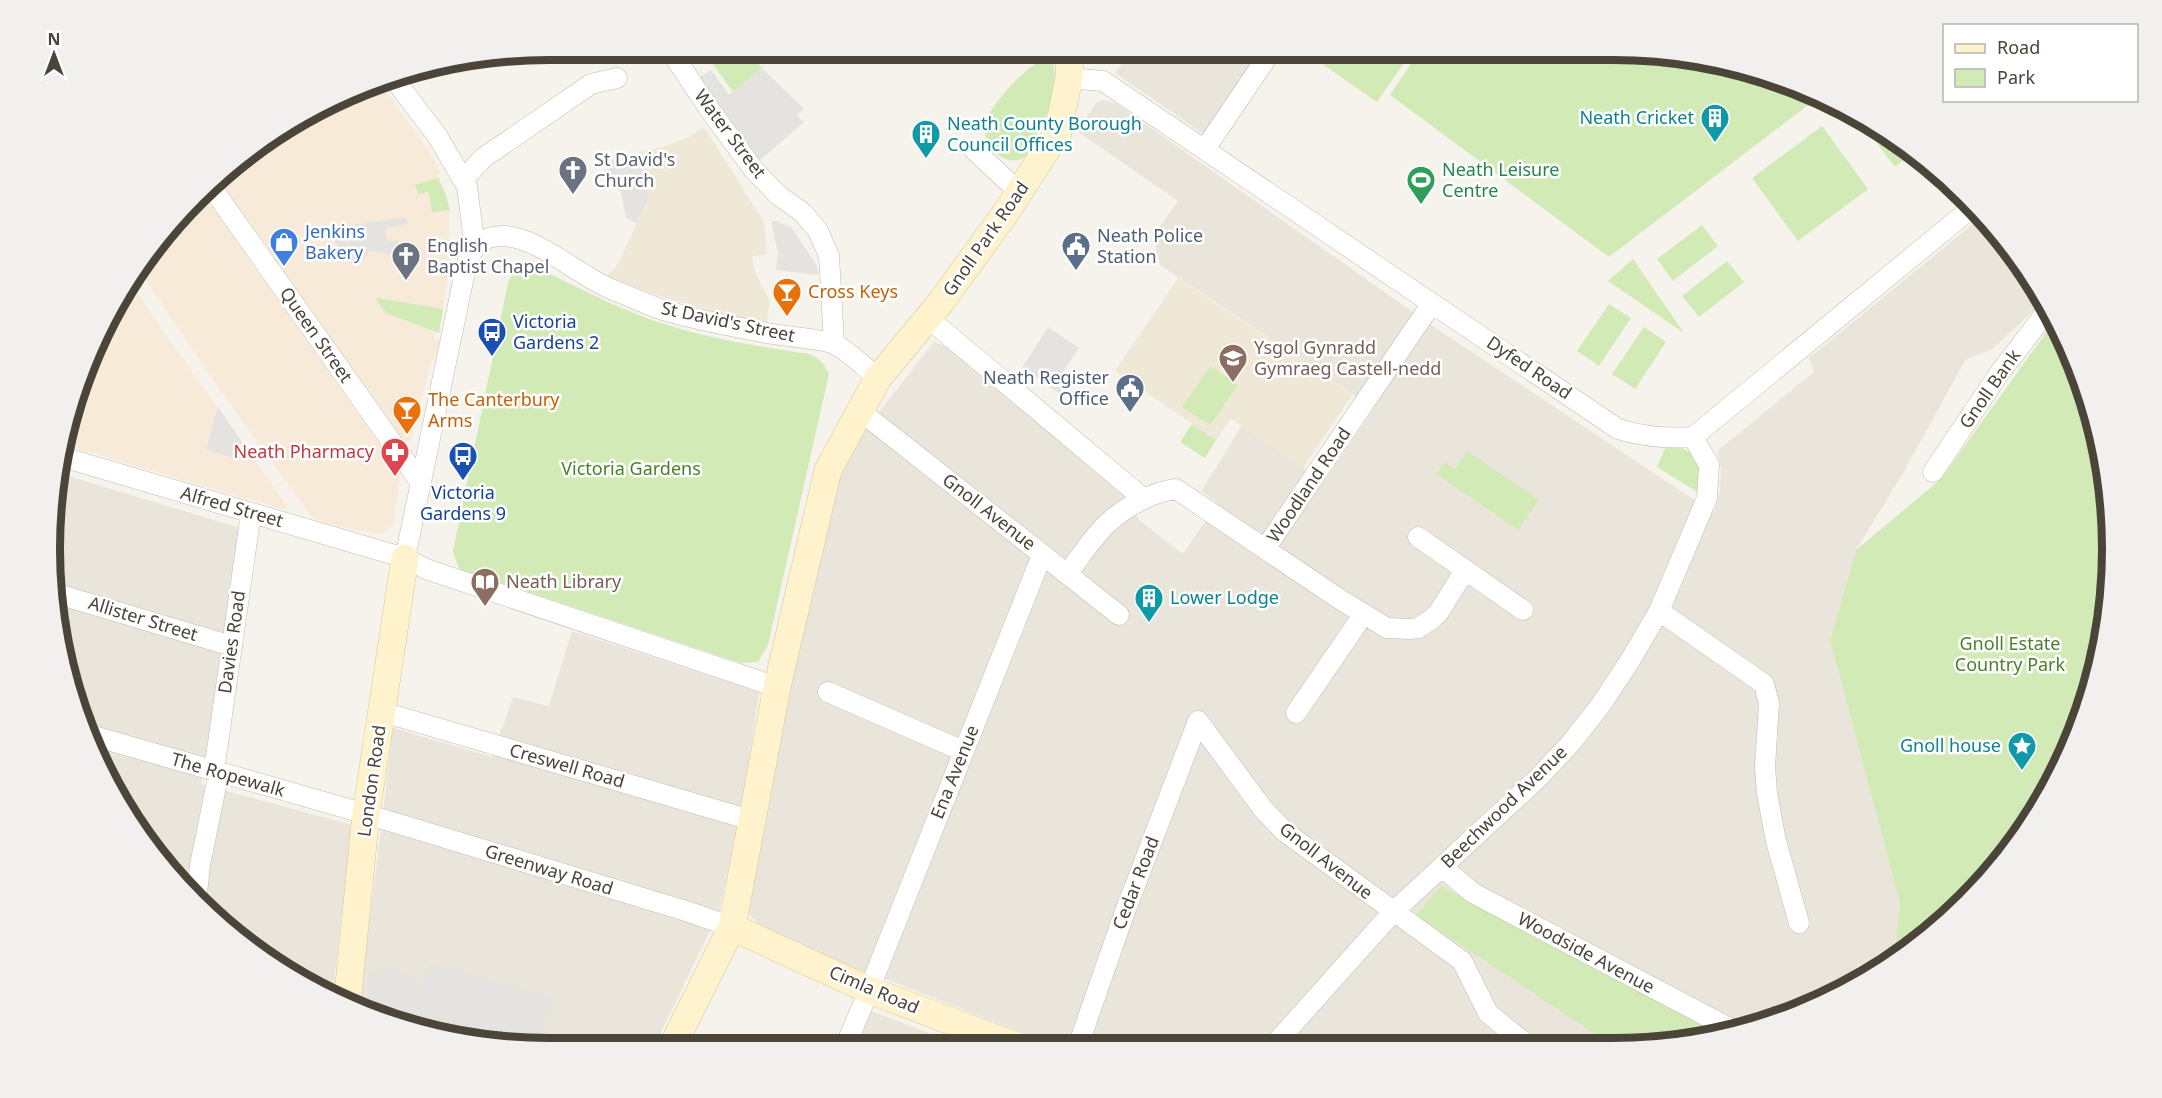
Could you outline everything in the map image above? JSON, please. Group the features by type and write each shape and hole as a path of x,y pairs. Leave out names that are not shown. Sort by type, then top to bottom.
{"main road":[{"name":"Gnoll Park Road","path":"878,378 928,318 1019,192 1058,132 1069,78 1070,60"},
{"path":"676,1038 732,927 777,687 828,470 878,378"},
{"name":"London Road","path":"348,995 366,814 405,558"},
{"name":"Cimla Road","path":"732,927 869,990 996,1038"}],"street":[{"name":"Water Street","path":"677,60 754,170 778,195 803,213 818,231 829,256 834,343"},
{"path":"1205,149 1265,60"},
{"path":"463,180 483,158 591,84 617,78"},
{"name":"Dyfed Road","path":"1069,78 1103,81 1618,429 1645,437 1667,439 1693,437"},
{"path":"398,84 438,137 463,180 477,244 469,254 466,267 405,558 426,569 777,687"},
{"path":"974,150 1019,192"},
{"name":"Queen Street","path":"215,192 420,482"},
{"path":"1693,437 1967,212"},
{"name":"St David's Street","path":"477,244 486,238 514,237 540,249 601,285 661,309 782,336 834,343"},
{"name":"Woodland Road","path":"1067,574 1108,523 1144,499 1161,491 1176,489 1265,549 1432,303"},
{"name":"Gnoll Bank","path":"1933,472 1998,375 2043,317"},
{"path":"928,318 1144,499"},
{"path":"834,343 878,378"},
{"name":"Gnoll Avenue","path":"859,410 1119,615"},
{"name":"Beechwood Avenue","path":"1280,1038 1393,912 1536,780 1570,744 1600,706 1659,611 1707,498 1710,479 1709,465 1693,437"},
{"name":"Alfred Street","path":"68,459 405,558"},
{"name":"Davies Road","path":"197,889 217,771 251,513"},
{"path":"1418,537 1523,610"},
{"path":"1265,549 1363,615 1395,629 1418,628 1432,620 1465,570"},
{"name":"Ena Avenue","path":"848,1038 1042,555"},
{"name":"Allister Street","path":"62,595 232,646"},
{"path":"1659,611 1764,684 1769,703 1765,768 1767,793 1776,841 1799,923"},
{"path":"1296,713 1363,615"},
{"path":"828,692 963,751"},
{"name":"Creswell Road","path":"383,712 752,820"},
{"name":"Gnoll Avenue","path":"1198,721 1263,809 1285,832 1462,961 1488,1013 1518,1038"},
{"name":"Cedar Road","path":"1080,1038 1123,917 1198,721"},
{"name":"The Ropewalk","path":"98,737 366,814"},
{"name":"Greenway Road","path":"366,814 732,927"},
{"name":"Woodside Avenue","path":"1442,867 1473,893 1724,1025"}],"shaded area":[{"path":"1125,60 1263,60 1208,137 1115,73"},
{"path":"762,68 804,109 797,115 804,122 759,161 697,79 711,70 729,95"},
{"path":"384,89 431,153 440,173 437,174 449,206 450,263 439,333 435,332 433,339 440,341 434,360 431,360 412,439 408,442 404,441 223,185 277,142 333,110"},
{"path":"1104,100 1117,104 1434,327 1714,513 1720,490 1721,468 1717,451 1814,372 1809,358 1976,222 2020,277 2037,307 1991,350 1966,359 1902,475 1856,550 1830,640 1900,903 1895,948 1829,988 1800,1001 1740,1021 1677,1034 1613,1038 1037,1038 788,944 761,927 749,914 747,902 783,700 843,458 934,342 967,356 1128,498 1139,520 1183,554 1218,503 1201,491 1242,426 1324,482 1374,409 1160,265 1153,236 1178,201 1077,131 1096,103"},
{"path":"704,127 764,222 767,254 752,256 755,272 770,302 767,322 731,317 653,294 607,276 617,266 649,198 639,152 687,138"},
{"path":"616,155 619,164 640,159 649,198 637,223 626,218 621,192 615,188 617,185 603,174"},
{"path":"207,200 399,472 393,525 379,534 329,524 311,516 213,380 143,276 181,227"},
{"path":"406,217 408,224 385,228 387,241 399,240 401,251 389,254 369,251 367,256 352,265 326,229"},
{"path":"771,221 777,221 792,228 817,266 818,275 776,270 778,253"},
{"name":"Ysgol Gynradd Gymraeg Castell-nedd","path":"1178,278 1352,395 1303,468 1231,419 1216,440 1115,371"},
{"path":"135,289 286,504 286,510 71,447 97,362 110,333"},
{"path":"1048,327 1079,348 1063,371 1071,377 1060,394 1022,368"},
{"path":"218,407 242,442 237,459 206,450"},
{"path":"66,475 240,528 201,784 352,825 333,988 277,956 251,937 203,895 161,847 142,821 110,765 86,706 69,644 64,613 60,549"},
{"path":"572,631 759,692 743,806 719,912 658,1038 549,1038 485,1034 422,1021 360,1000 393,728 492,757 513,697 549,706"},
{"path":"429,963 552,999 541,1038 485,1034 454,1029 367,1003 371,970 410,974 417,983 425,987"},
{"path":"868,1010 942,1038 857,1038"}],"green space":[{"path":"710,60 755,60 762,68 733,92"},
{"path":"1041,60 1053,60 1054,82 1049,108 1025,157 1008,160 1001,157 989,144 984,127 986,118 1014,82"},
{"path":"1316,60 1406,60 1377,102"},
{"path":"1413,60 1613,60 1677,64 1708,69 1770,86 1812,102 1609,257 1390,95"},
{"path":"1822,126 1868,189 1798,241 1752,178"},
{"path":"1869,132 1907,158 1895,167"},
{"path":"438,178 450,210 432,212 429,192 418,194 415,185"},
{"path":"1702,225 1718,246 1673,281 1657,259"},
{"path":"1633,259 1684,333 1608,281"},
{"path":"1727,261 1744,282 1699,317 1682,296"},
{"name":"Victoria Gardens","path":"531,265 652,320 710,337 809,354 819,359 827,370 829,374 768,645 758,662 741,663 459,569 453,551 508,283 514,271"},
{"path":"377,298 443,309 439,333 386,313"},
{"path":"1609,304 1631,318 1599,366 1577,351"},
{"path":"1644,327 1666,342 1635,389 1612,374"},
{"name":"Gnoll Estate Country Park","path":"2049,328 2076,392 2093,454 2098,485 2102,549 2101,581 2093,644 2065,736 2052,765 2020,821 2001,847 1959,895 1895,948 1900,903 1830,640 1856,550 1941,479"},
{"path":"1210,366 1238,385 1210,425 1182,407"},
{"path":"1192,424 1216,440 1205,458 1180,442"},
{"path":"1666,446 1685,449 1700,461 1699,493 1657,467"},
{"path":"1467,451 1539,500 1518,530 1436,474 1445,462 1455,469"},
{"path":"1441,886 1712,1028 1645,1037 1601,1038 1416,915"}],"place":[{"name":"Neath Cricket","path":"1715,144"},
{"name":"Neath County Borough Council Offices","path":"926,160"},
{"name":"St David's Church","path":"573,196"},
{"name":"Neath Leisure Centre","path":"1421,206"},
{"name":"Jenkins Bakery","path":"284,268"},
{"name":"Neath Police Station","path":"1076,272"},
{"name":"English Baptist Chapel","path":"406,282"},
{"name":"Cross Keys","path":"787,318"},
{"name":"Victoria Gardens 2","path":"492,358"},
{"name":"Ysgol Gynradd Gymraeg Castell-nedd","path":"1233,384"},
{"name":"Neath Register Office","path":"1130,414"},
{"name":"The Canterbury Arms","path":"407,436"},
{"name":"Neath Pharmacy","path":"395,478"},
{"name":"Victoria Gardens 9","path":"463,482"},
{"name":"Neath Library","path":"485,608"},
{"name":"Lower Lodge","path":"1149,624"},
{"name":"Gnoll house","path":"2022,772"}]}
